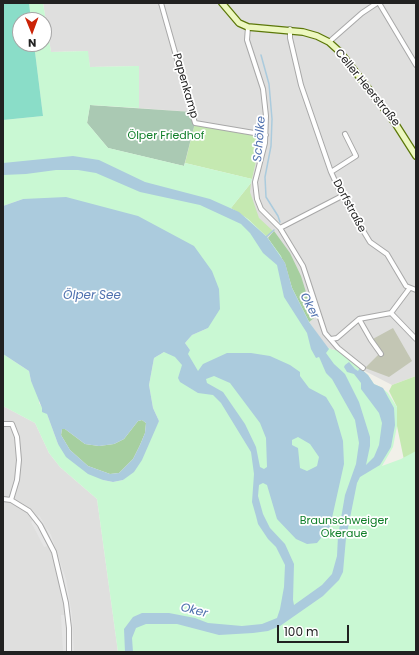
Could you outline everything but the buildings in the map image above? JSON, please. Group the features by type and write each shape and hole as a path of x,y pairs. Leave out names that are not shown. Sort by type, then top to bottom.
{"main road":[{"path":"222,3 239,23 248,27"},
{"name":"Celler Heerstraße","path":"248,27 258,29 290,29 318,36 329,42 340,52 395,123 414,148 416,156"}],"street":[{"name":"Papenkamp","path":"161,3 195,123 266,135"},
{"path":"329,42 362,13 378,3 416,65"},
{"path":"248,27 247,40 263,89 266,116 266,135 256,175 255,191 261,209 280,228 303,266 323,328 338,348 363,368"},
{"name":"Dorfstraße","path":"290,29 290,38 301,85 331,172 342,196 366,238 387,254 403,282 409,289"},
{"name":"Dorfstraße","path":"331,172 356,156 344,134"},
{"path":"280,228 342,196"},
{"path":"331,339 337,338 359,319 391,313 409,289 416,290"},
{"path":"391,313 416,339"},
{"path":"359,319 381,354"},
{"path":"3,424 12,424 17,437 19,460 17,480 11,500"},
{"path":"3,499 11,500 29,511 35,517 54,552 66,603 69,628 69,652"}],"shaded area":[{"path":"43,3 416,3 416,376 392,385 363,370 337,349 334,350 326,347 309,322 276,251 267,237 248,219 231,208 251,183 262,135 195,123 192,112 139,108 139,66 90,67 87,51 52,52 52,12 44,12"},
{"path":"361,321 371,340 393,328 412,361 389,377 365,368 379,354 358,323"},
{"path":"3,406 35,423 49,453 60,467 97,499 118,652 3,652"},
{"path":"39,515 51,535 66,579 72,615 74,652 72,652 69,606 63,576 52,542 46,527 38,516"},
{"path":"34,519 48,546 44,547 31,522"},
{"path":"61,615 65,615 67,652 63,652"}],"green space":[{"path":"3,3 29,3 30,12 12,12 12,52 35,52 43,116 3,120"},
{"path":"29,3 43,3 44,12 30,12"},
{"name":"Braunschweiger Okeraue","path":"88,51 90,67 139,66 139,108 90,105 87,123 108,148 184,166 185,163 252,179 251,183 231,208 248,219 267,237 281,256 292,288 309,322 326,347 334,350 337,349 368,375 374,384 381,387 388,393 397,407 397,426 393,447 382,466 401,459 416,451 416,652 118,652 97,499 60,467 49,453 35,423 3,406 3,354 29,371 31,381 39,396 39,403 47,414 58,444 103,480 113,482 123,480 159,421 153,408 149,385 154,358 164,352 190,350 185,343 192,335 208,328 23,199 3,206 3,120 43,116 35,52"},
{"name":"Ölper Friedhof","path":"90,105 192,112 195,123 184,166 108,148 87,123"},
{"path":"195,123 262,135 252,179 185,163"},
{"path":"251,183 250,192 259,218 273,231 267,237 248,219 231,208"},
{"path":"274,231 290,253 301,276 314,318 309,322 292,288 285,263 268,238"},
{"path":"416,376 416,518 397,426 397,407 389,391 392,385"},
{"path":"142,420 146,423 145,433 140,445 133,459 119,473 110,474 88,466 70,450 61,435 62,429 65,429 85,444 99,446 114,444 124,439 138,421"}],"water":[{"name":"Ölper See","path":"73,156 99,160 145,182 210,199 239,212 267,237 285,263 292,288 309,322 329,349 326,353 334,364 345,374 359,402 370,437 370,446 366,465 374,457 379,445 382,423 379,413 361,389 361,383 354,374 347,372 344,367 345,365 349,362 358,371 360,368 368,375 374,384 383,388 394,408 395,425 391,447 380,465 360,477 357,483 346,538 343,572 339,580 323,596 280,626 268,631 219,635 177,624 146,624 136,628 132,638 133,652 125,652 124,629 133,617 142,613 169,613 195,618 208,623 242,626 262,624 277,618 284,587 285,565 276,547 268,539 258,524 252,502 254,474 251,452 221,403 213,395 198,393 180,382 178,378 182,365 175,357 164,352 154,358 149,385 153,408 159,421 142,460 134,472 123,480 113,482 103,480 88,474 66,457 58,444 47,414 42,412 42,408 31,381 29,371 3,354 3,206 23,199 66,197 138,216 194,246 212,271 219,289 220,309 208,328 192,335 185,343 190,350 188,354 198,371 203,364 227,353 251,353 270,356 290,365 300,372 300,376 309,388 326,397 334,410 343,441 344,464 330,527 317,543 307,544 296,539 277,519 267,485 263,483 259,485 258,496 263,514 270,528 285,544 294,564 294,605 322,585 332,574 337,556 338,536 345,495 356,464 359,443 355,420 332,379 326,373 319,357 316,358 311,349 307,333 284,297 277,265 263,253 250,233 241,224 200,205 140,192 96,173 78,170 56,170 3,175 3,163","holes":["214,376 230,383 260,423 266,438 267,467 264,469 260,467 256,447 245,424 223,392 207,383 206,379","142,420 146,423 145,433 133,459 119,473 110,474 88,466 70,450 61,435 62,429 65,429 85,444 99,446 114,444 124,439 138,421","298,437 310,444 319,457 317,466 307,471 300,468 298,448 292,445 292,440"]}],"waterway":[{"name":"Schölke","path":"261,55 269,84 272,119 271,146 265,177 266,197 280,222"},
{"name":"Schölke","path":"266,237 274,230"}],"water label":[{"name":"Oker","path":"309,306"},
{"name":"Oker","path":"194,611"}]}
